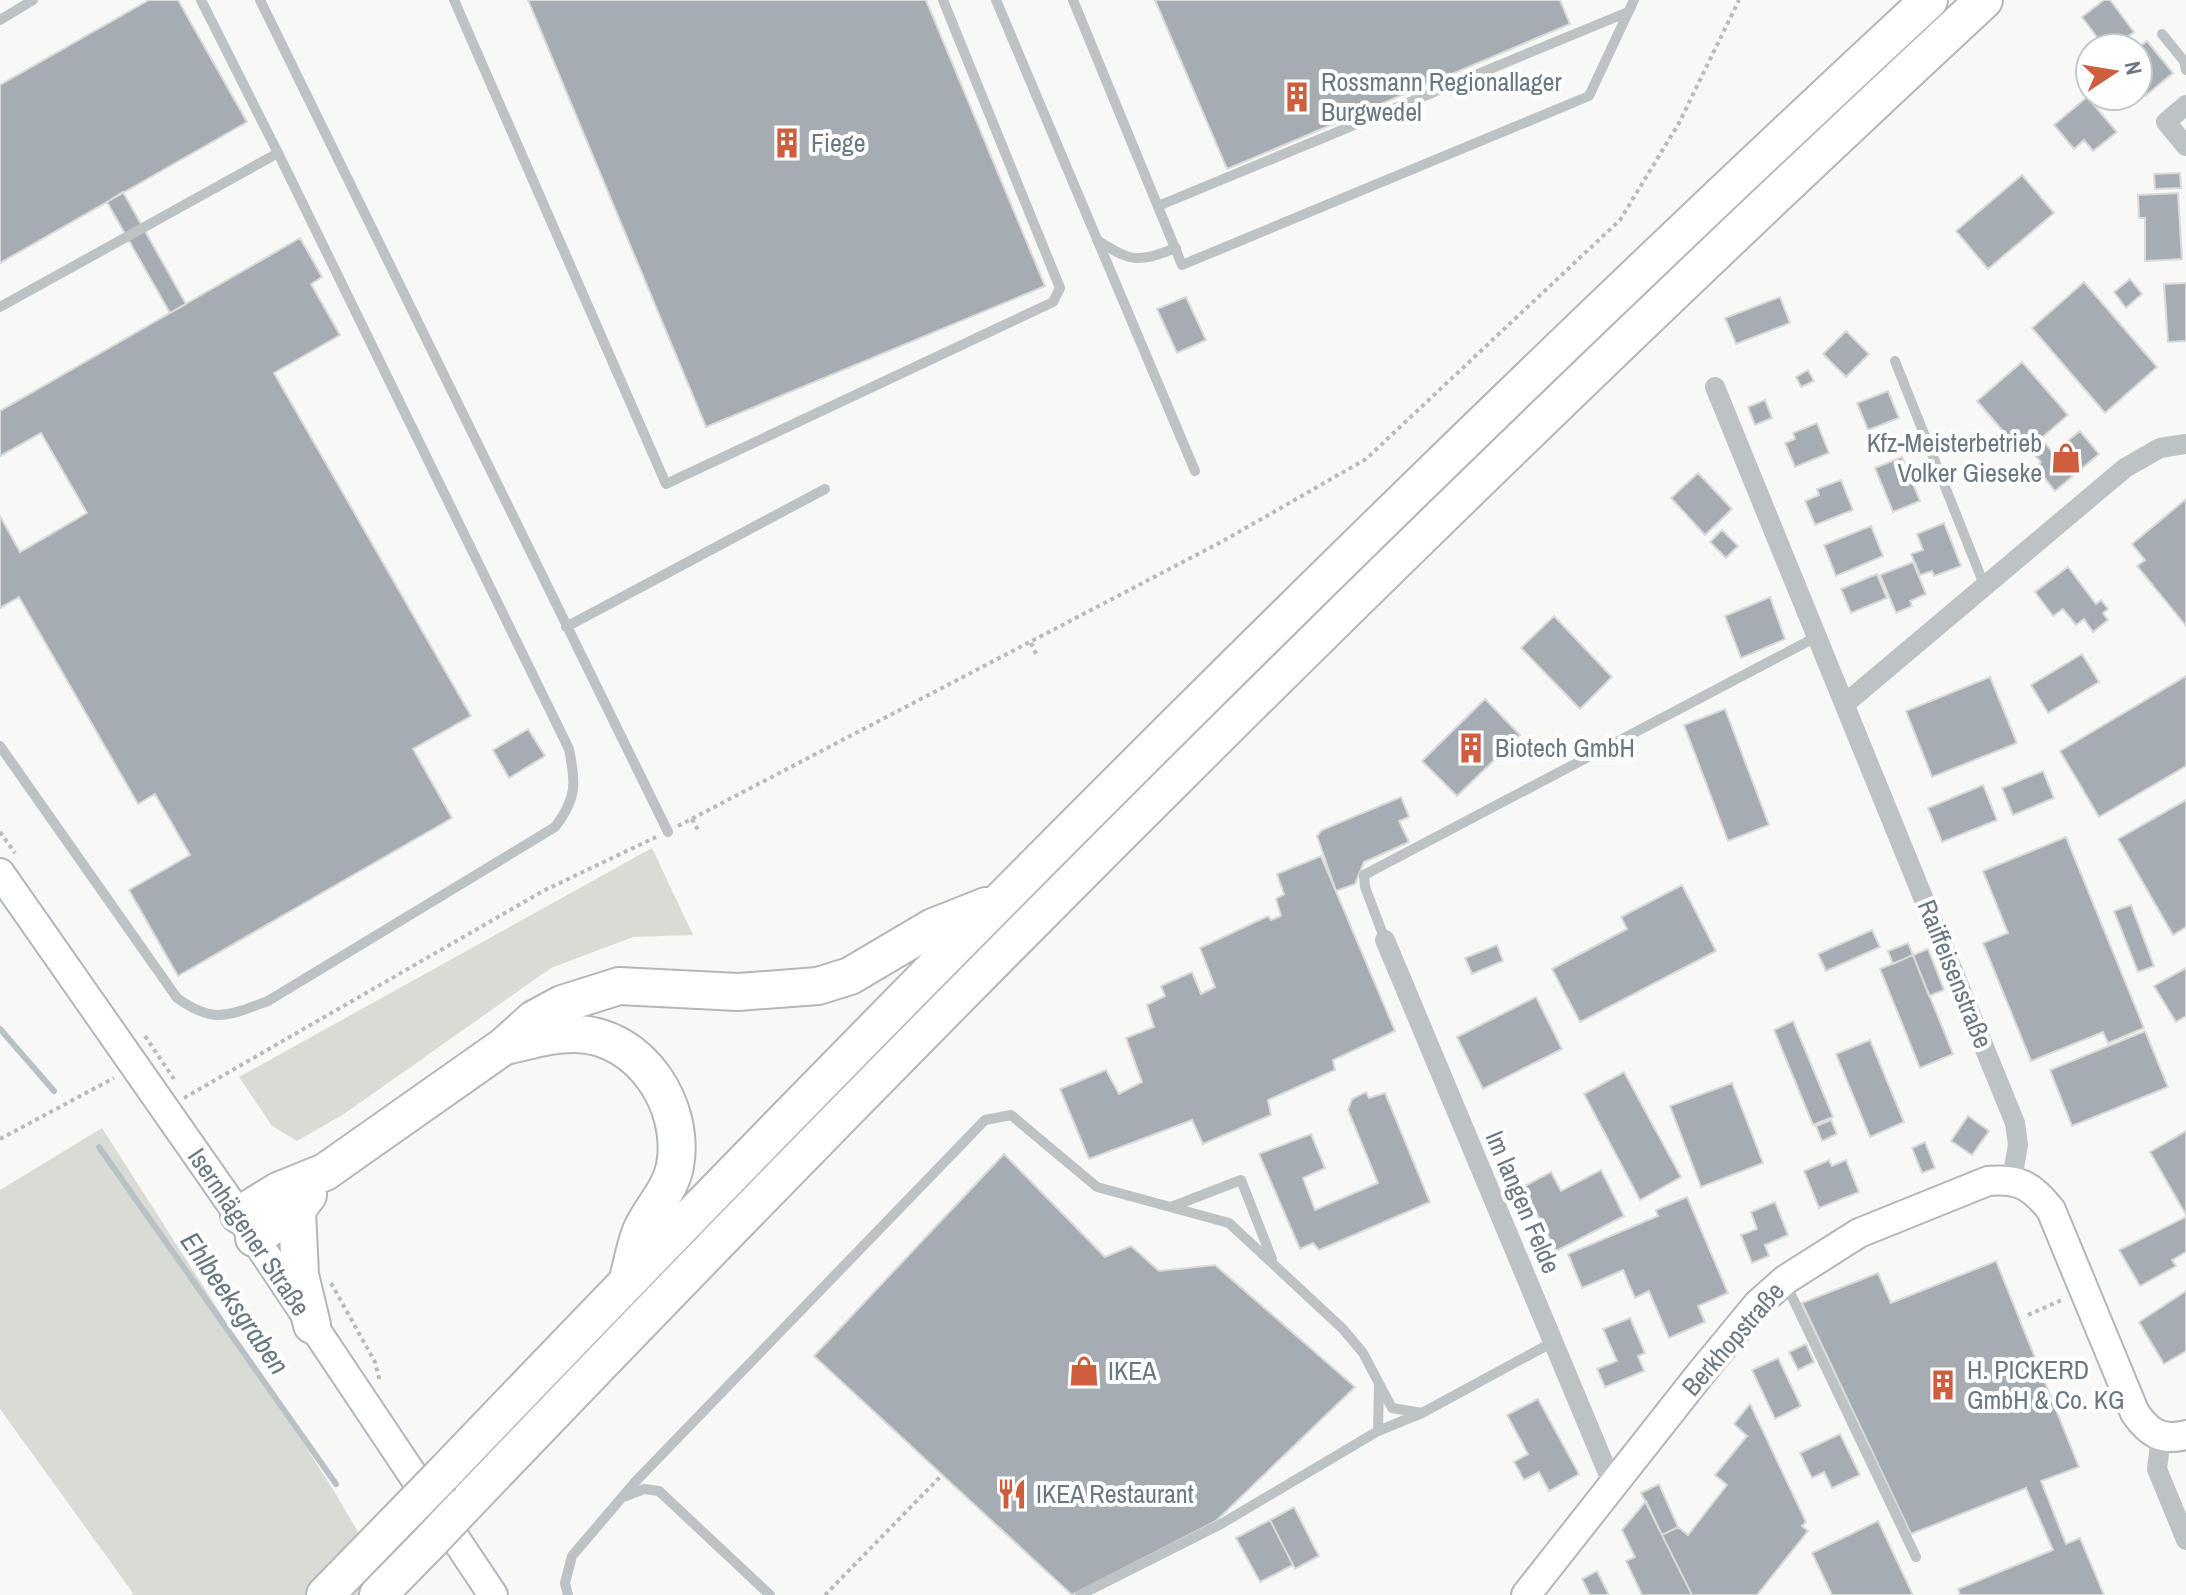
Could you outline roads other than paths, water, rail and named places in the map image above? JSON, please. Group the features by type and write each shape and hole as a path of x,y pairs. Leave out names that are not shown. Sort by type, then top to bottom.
{"highway":[{"path":"325,1595 999,901 1472,435 1750,166 1929,0"},
{"path":"378,1595 756,1201 1148,804 1509,449 1984,0"},
{"path":"246,1226 278,1191 325,1172 504,1046 534,1019 562,1004 619,986 680,986 738,992 818,986 850,976 933,927 999,901"},
{"path":"504,1046 550,1035 578,1034 596,1038 630,1052 652,1075 666,1096 675,1122 674,1169 666,1192 641,1232 628,1281"},
{"path":"246,1226 297,1210 325,1172"},
{"path":"297,1210 300,1275 312,1325"}],"main road":[{"name":"Isernhägener Straße","path":"9,865 136,1067 173,1104 246,1226 493,1595"},
{"name":"Berkhopstraße","path":"1526,1595 1758,1304 1785,1280 1859,1233 1988,1181 2012,1179"},
{"path":"2012,1179 2033,1187 2051,1210 2135,1413 2145,1427 2173,1436"}],"street":[{"path":"2186,105 2166,122 2186,146"},
{"name":"Raiffeisenstraße","path":"1715,387 2015,1123 2018,1145 2012,1179"},
{"path":"1846,703 2125,468 2160,448 2186,444"},
{"name":"Im langen Felde","path":"1385,940 1613,1485"},
{"path":"2173,1436 2157,1469 2186,1540"}],"lane":[{"path":"0,20 33,0"},
{"path":"0,746 177,998 201,1015 229,1015 268,1001 555,827 572,805 575,775 569,749 201,0"},
{"path":"260,0 668,832"},
{"path":"454,0 666,484 1053,302 1060,288 943,0"},
{"path":"996,0 1195,471"},
{"path":"1073,0 1182,265 1589,96 1634,0"},
{"path":"1158,206 1628,12"},
{"path":"2162,34 2184,61 2186,70"},
{"path":"0,307 278,153"},
{"path":"1095,239 1129,259 1143,260 1176,248"},
{"path":"1895,361 1985,587"},
{"path":"566,627 825,489"},
{"path":"1385,940 1365,887 1364,875 1818,636"},
{"path":"568,1595 565,1583 572,1556 636,1481 985,1120 1011,1115 1097,1187 1229,1223 1343,1329 1363,1353 1392,1408 1422,1413"},
{"path":"1171,1207 1241,1180 1273,1261"},
{"path":"1785,1280 1916,1557"},
{"path":"1080,1595 1221,1524 1378,1431 1422,1413 1553,1342"},
{"path":"1378,1431 1379,1383"},
{"path":"626,1496 644,1489 659,1491 770,1595"}],"waterway":[{"name":"Ehlbeeksgraben","path":"0,1029 54,1091"},
{"name":"Ehlbeeksgraben","path":"99,1147 336,1484"}],"place":[{"name":"Rossmann Regionallager Burgwedel","path":"1297,97"},
{"name":"Fiege","path":"787,143"},
{"name":"Kfz-Meisterbetrieb Volker Gieseke","path":"2066,458"},
{"name":"Biotech GmbH","path":"1471,748"},
{"name":"IKEA","path":"1084,1371"},
{"name":"H. PICKERD GmbH & Co. KG","path":"1943,1385"},
{"name":"IKEA Restaurant","path":"1012,1494"}]}
